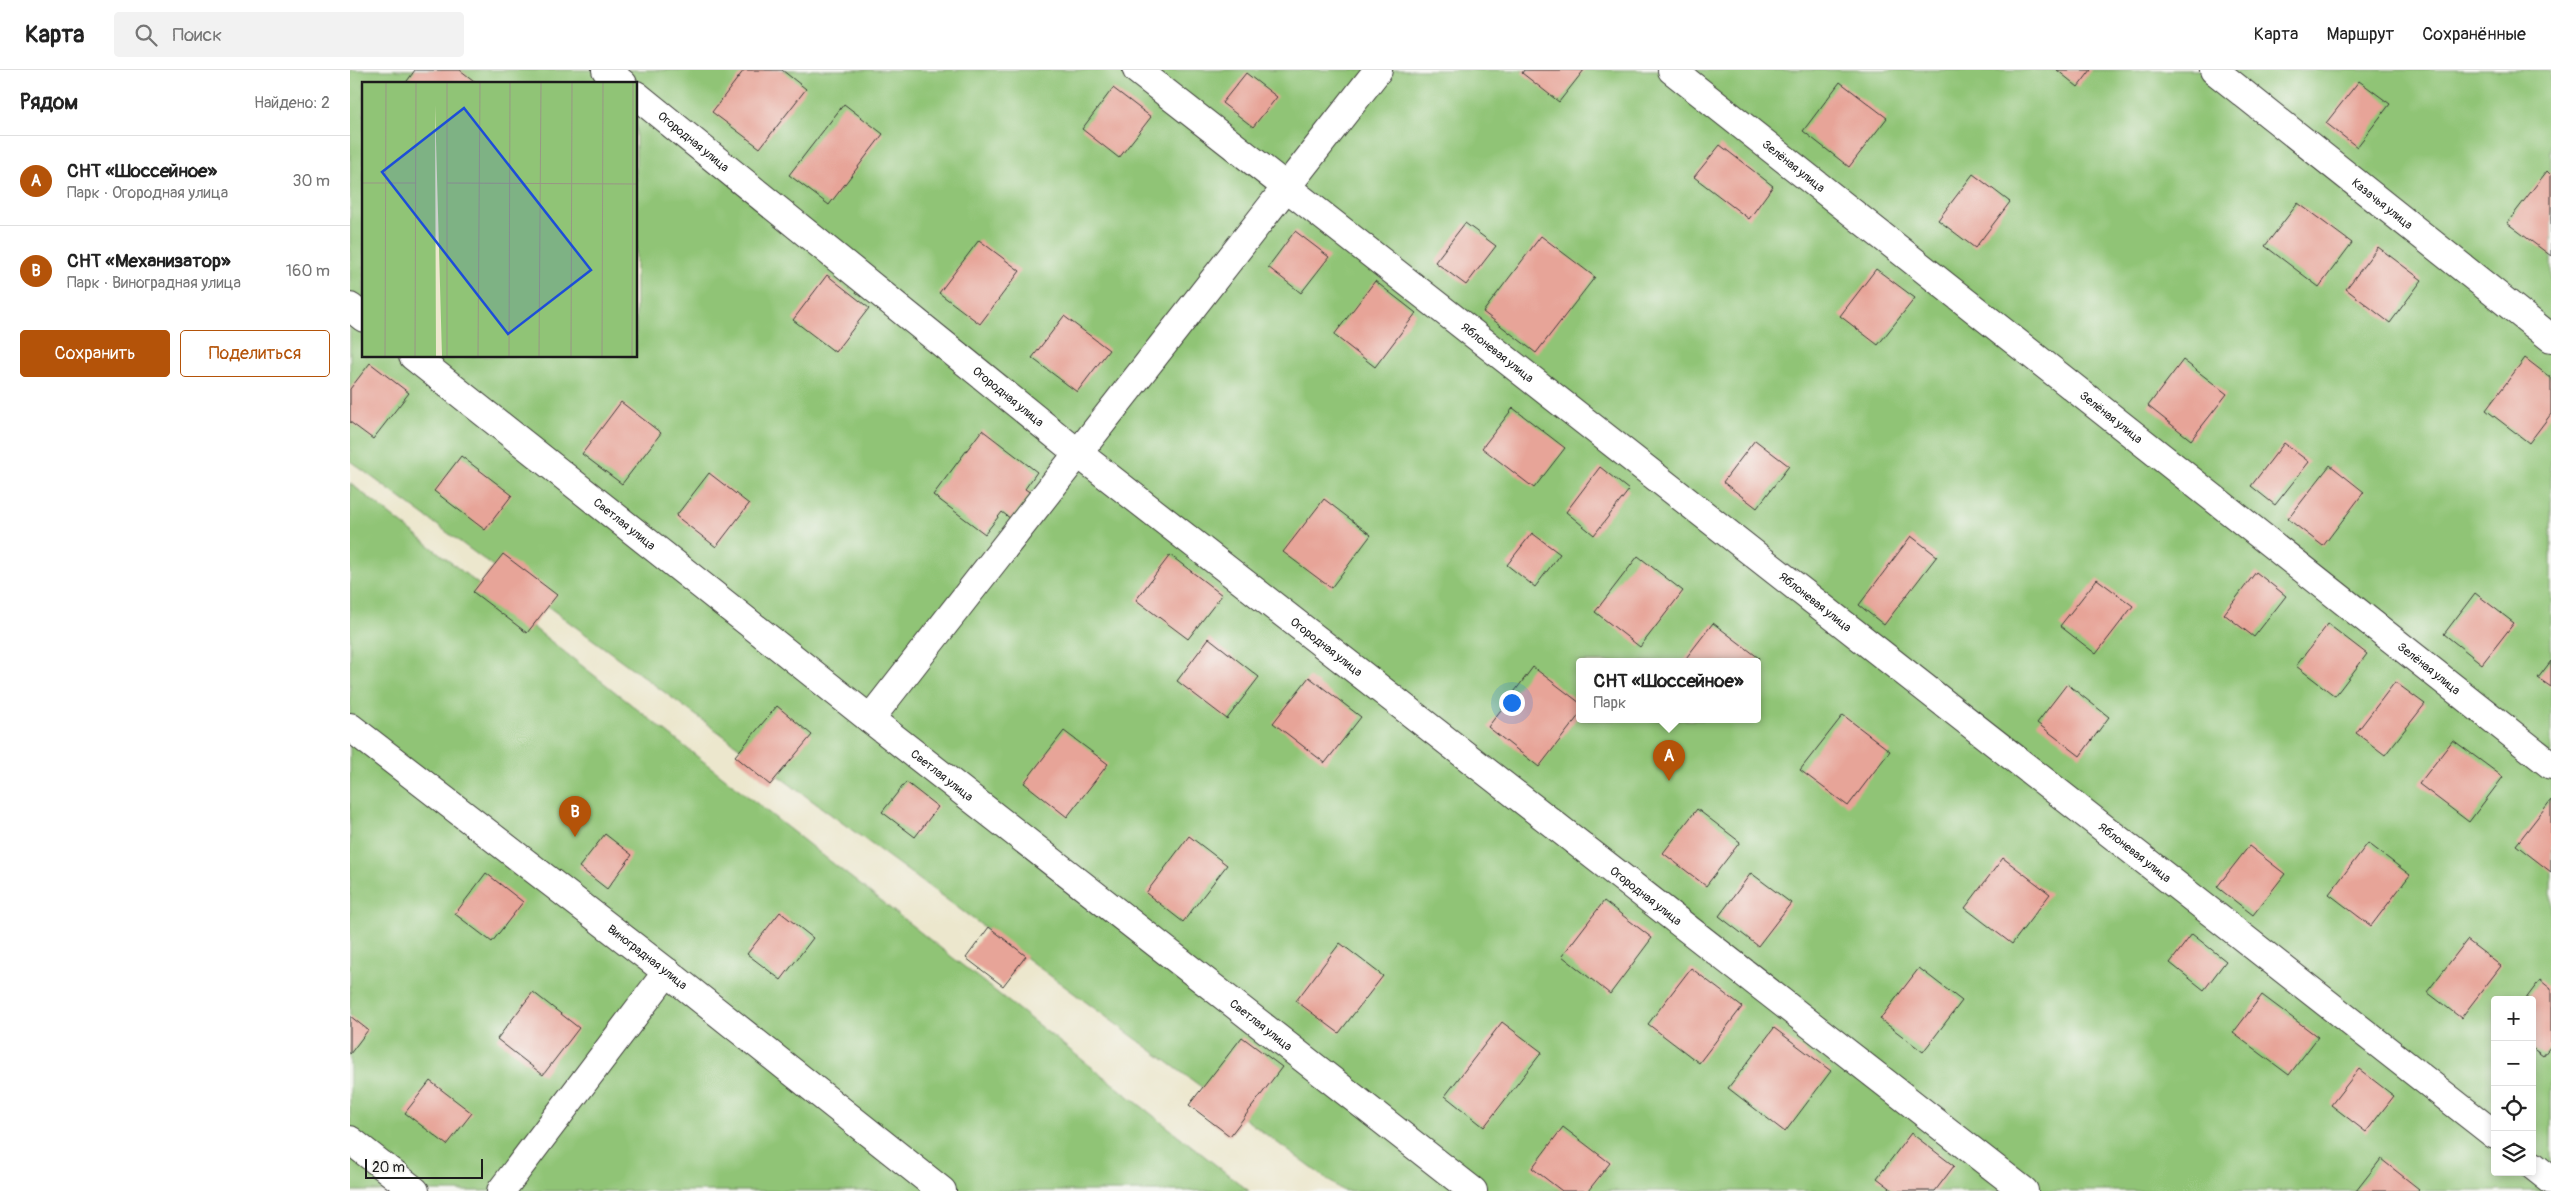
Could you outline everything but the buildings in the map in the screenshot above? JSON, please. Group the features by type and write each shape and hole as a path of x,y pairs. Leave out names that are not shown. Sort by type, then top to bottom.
{"street":[{"path":"606,70 621,82"},
{"name":"Яблоневая улица","path":"1137,70 2491,1132"},
{"path":"870,720 1378,70"},
{"name":"Зелёная улица","path":"1672,70 2551,765"},
{"name":"Казачья улица","path":"2214,70 2551,338"},
{"name":"Огородная улица","path":"638,97 1079,454 2024,1191"},
{"path":"350,307 362,316"},
{"name":"Светлая улица","path":"415,358 870,720 1473,1191"},
{"name":"Виноградная улица","path":"350,727 668,972 942,1191"},
{"path":"502,1191 668,972"},
{"path":"350,1140 415,1191"},
{"path":"2536,1168 2551,1180"}],"green space":[{"path":"350,70 2551,70 2551,1191 1343,1191 350,461"},
{"path":"350,483 1249,1191 350,1191"}],"place":[{"name":"СНТ «Шоссейное»","path":"1669,781"},
{"name":"СНТ «Механизатор»","path":"575,837"}]}
